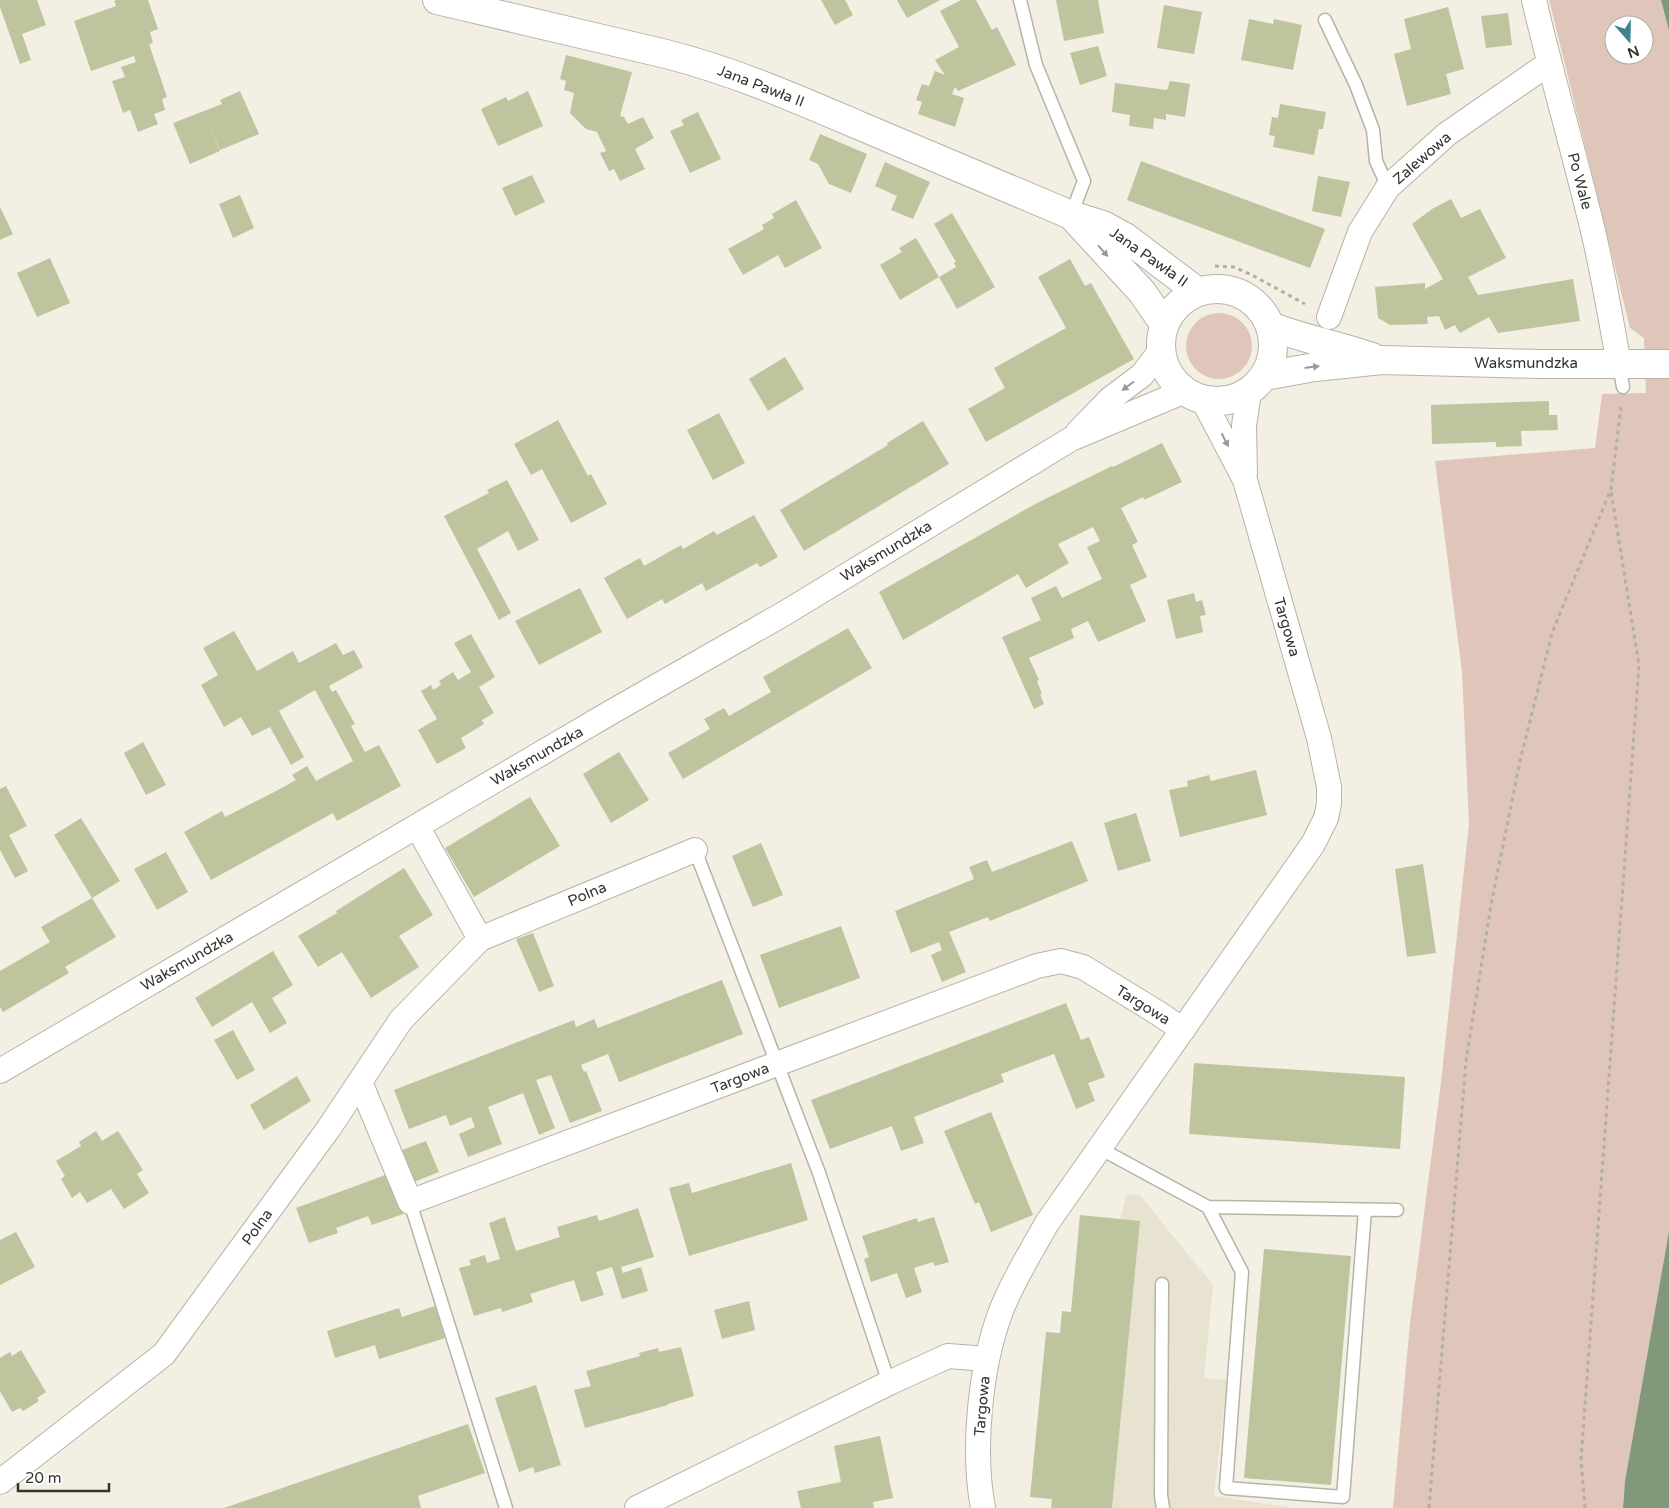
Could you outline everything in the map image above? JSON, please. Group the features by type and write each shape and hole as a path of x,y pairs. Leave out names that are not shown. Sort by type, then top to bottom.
{"street":[{"name":"Jana Pawła II","path":"438,0 666,54 729,73 830,113 1071,215 1103,225 1125,237 1198,292"},
{"name":"Po Wale","path":"1534,0 1548,64 1588,208 1611,316 1621,375"},
{"name":"Zalewowa","path":"1329,317 1360,232 1388,187 1447,134 1548,64"},
{"name":"Jana Pawła II","path":"1071,215 1142,292 1162,337"},
{"path":"1220,288 1241,294 1259,307 1270,326 1273,352 1270,364 1256,384 1238,397 1215,401 1194,396 1176,384 1168,374 1163,362 1162,337 1170,313 1187,297 1198,292 1220,288"},
{"name":"Waksmundzka","path":"1270,326 1292,335 1382,360"},
{"name":"Waksmundzka","path":"1071,439 1110,400 1142,375 1162,337"},
{"name":"Waksmundzka","path":"1256,384 1315,367 1382,360 1540,364 1621,375 1669,364"},
{"name":"Targowa","path":"983,1508 979,1472 979,1445 980,1418 987,1359 1001,1312 1018,1273 1048,1223 1099,1148 1313,844 1326,818 1329,804 1329,787 1319,738 1245,480 1244,426 1256,384"},
{"name":"Waksmundzka","path":"0,1071 785,612 1071,439 1194,396"},
{"name":"Targowa","path":"1194,396 1245,480"},
{"path":"417,826 480,939"},
{"name":"Polna","path":"0,1482 164,1354 330,1128 401,1020 480,939 695,850"},
{"name":"Targowa","path":"410,1202 1037,966 1061,961 1082,967 1183,1030"},
{"path":"360,1082 410,1202"},
{"path":"637,1508 889,1383 948,1356 987,1359"}],"lane":[{"path":"1020,0 1036,65 1084,181 1071,215"},
{"path":"1325,20 1356,85 1370,121 1373,130 1376,161 1388,187"},
{"path":"695,850 820,1173 889,1383"},
{"path":"1099,1148 1208,1207 1397,1210"},
{"path":"410,1202 506,1508"},
{"path":"1208,1207 1242,1272 1226,1488 1343,1497 1365,1210"},
{"path":"1162,1284 1160,1495 1162,1508"}],"path":[{"path":"1212,266 1234,267 1329,317"},
{"path":"1585,1508 1581,1460 1639,665 1611,489 1621,375"},
{"path":"1429,1508 1466,1061 1491,905 1520,761 1552,633 1611,489"}],"shaded area":[{"path":"1549,0 1661,0 1669,31 1669,1231 1625,1481 1623,1508 1393,1508 1410,1323 1441,1082 1469,824 1462,672 1435,461 1595,448 1602,394 1646,393 1644,338 1630,328"},
{"path":"1661,0 1669,0 1669,31"},
{"path":"1212,313 1226,313 1238,318 1247,327 1252,339 1250,359 1243,370 1226,379 1212,379 1200,374 1191,365 1186,353 1186,339 1191,327 1200,318"},
{"path":"1127,1194 1140,1195 1213,1285 1204,1378 1227,1380 1214,1496 1294,1508 1112,1508 1140,1221 1120,1219"},
{"path":"1669,1231 1669,1508 1623,1508 1625,1481"}],"building":[{"path":"0,0 37,0 46,25 22,34 31,60 20,64 0,7"},
{"path":"148,0 158,29 150,32 153,43 149,44 167,97 162,99 165,110 154,114 158,124 138,132 130,110 123,113 112,81 125,77 121,67 136,62 134,56 91,71 74,21 116,6 114,1"},
{"path":"821,0 845,0 853,15 835,25"},
{"path":"897,0 940,0 907,18"},
{"path":"961,0 976,0 992,30 997,27 1016,65 958,91 955,87 952,94 964,98 955,127 918,114 922,102 916,100 922,84 929,86 935,71 945,75 935,60 959,47 940,11"},
{"path":"1056,0 1098,0 1104,33 1064,41"},
{"path":"1164,5 1202,12 1194,54 1157,48"},
{"path":"1448,7 1464,69 1446,74 1451,94 1407,106 1394,54 1411,49 1404,19"},
{"path":"1508,13 1512,45 1486,48 1481,16"},
{"path":"1249,19 1273,24 1274,19 1302,25 1293,70 1241,60"},
{"path":"1098,46 1107,76 1080,85 1070,53"},
{"path":"566,55 632,72 620,116 624,117 628,124 643,117 654,138 635,149 645,169 620,181 614,169 609,171 600,153 606,151 597,132 586,129 570,113 574,93 564,90 566,81 560,79"},
{"path":"1170,81 1190,84 1185,117 1166,114 1166,120 1154,118 1153,129 1129,126 1130,115 1112,112 1115,83 1167,90"},
{"path":"240,91 259,134 220,150 207,121 220,151 190,164 173,123 222,104 220,100"},
{"path":"528,91 543,126 498,146 481,109 506,97 508,101"},
{"path":"1280,104 1326,112 1323,129 1319,129 1314,155 1273,147 1275,136 1269,135 1272,117 1278,118"},
{"path":"698,112 721,159 690,173 670,131 684,125 681,120"},
{"path":"820,134 867,154 851,193 829,184 818,164 809,160"},
{"path":"1141,161 1325,229 1310,268 1127,200"},
{"path":"885,162 930,182 913,219 891,210 897,196 875,186"},
{"path":"532,175 545,202 515,216 502,188"},
{"path":"1318,176 1350,182 1341,217 1312,211"},
{"path":"240,195 254,228 233,238 219,204"},
{"path":"1451,199 1461,218 1480,209 1506,258 1468,277 1478,295 1573,279 1580,321 1498,333 1489,317 1460,333 1455,325 1445,330 1439,316 1427,317 1428,324 1390,325 1378,318 1375,287 1425,283 1425,289 1443,279 1412,224 1432,209"},
{"path":"796,200 822,248 785,268 778,255 743,275 728,249 764,229 762,225 774,218 772,214"},
{"path":"0,207 13,234 0,240"},
{"path":"952,213 995,287 957,309 939,277 956,267 954,263 956,262 934,224"},
{"path":"916,238 939,277 900,300 880,265 902,252 899,248"},
{"path":"50,258 70,303 37,317 17,273"},
{"path":"1070,259 1085,286 1091,283 1134,359 986,442 968,409 1005,388 994,368 1066,328 1038,277"},
{"path":"785,357 804,389 768,411 749,379"},
{"path":"1549,401 1549,415 1557,415 1558,430 1521,431 1522,446 1496,447 1496,442 1432,444 1431,405"},
{"path":"719,413 745,463 713,480 687,430"},
{"path":"558,420 588,476 591,474 607,504 571,523 542,469 531,475 514,444"},
{"path":"923,421 949,464 804,551 780,510 888,445 887,443"},
{"path":"1162,443 1182,482 1144,500 1143,497 1121,508 1138,542 1132,545 1147,577 1130,585 1146,621 1098,642 1088,621 1071,629 1074,638 1029,658 1039,680 1037,681 1044,704 1034,709 1002,637 1041,620 1031,598 1056,586 1062,598 1102,579 1087,547 1100,541 1093,527 1058,544 1069,563 1026,588 1018,574 903,640 879,592 1037,503"},
{"path":"507,480 539,540 518,551 508,531 477,549 511,613 499,620 444,516 489,493 487,490"},
{"path":"754,515 778,557 760,567 757,563 706,591 702,583 665,604 662,599 627,619 604,578 640,558 644,566 681,545 683,549 714,531 717,535"},
{"path":"580,588 602,632 539,665 515,621"},
{"path":"1194,593 1196,602 1202,600 1206,615 1200,616 1203,632 1176,639 1167,600"},
{"path":"848,628 872,668 683,779 668,753 710,729 704,719 724,708 729,716 771,692 763,677"},
{"path":"234,631 257,671 293,651 299,663 336,643 343,655 354,650 363,667 329,686 332,692 336,690 355,724 351,726 365,752 379,745 401,786 337,821 333,813 211,880 184,832 222,811 225,817 278,790 296,780 292,775 307,766 316,781 353,761 315,690 279,711 304,757 291,765 270,727 252,736 241,717 224,727 201,685 218,675 203,648"},
{"path":"471,634 495,677 479,687 494,713 482,720 484,724 461,738 466,748 437,764 418,730 437,719 421,691 431,685 433,690 441,685 439,681 453,672 458,680 471,672 454,643"},
{"path":"143,742 166,785 146,795 124,753"},
{"path":"619,752 649,800 611,823 583,774"},
{"path":"1256,770 1267,815 1180,837 1169,790 1188,786 1187,781 1209,775 1211,781"},
{"path":"6,786 27,826 9,835 28,871 15,878 0,850 0,789"},
{"path":"530,797 560,846 474,897 445,848"},
{"path":"1136,813 1151,861 1118,871 1104,823"},
{"path":"81,818 120,881 92,898 54,835"},
{"path":"1072,841 1088,881 990,921 988,917 949,932 966,972 942,982 931,955 942,950 939,942 911,953 895,911 974,879 969,867 987,860 992,872"},
{"path":"761,843 783,895 753,907 732,856"},
{"path":"166,852 188,892 157,910 134,869"},
{"path":"1423,864 1436,953 1407,957 1395,869"},
{"path":"404,868 433,915 399,936 419,967 371,998 342,952 318,967 298,936 337,913 336,911"},
{"path":"92,898 116,937 65,967 69,973 3,1012 0,1007 0,971 50,942 41,927"},
{"path":"841,926 860,978 779,1008 760,955"},
{"path":"533,933 554,986 539,992 516,939"},
{"path":"273,951 293,985 272,998 287,1023 270,1033 252,1002 212,1027 195,998"},
{"path":"722,980 743,1034 619,1082 608,1054 581,1065 584,1072 586,1071 602,1111 570,1123 551,1075 536,1080 555,1128 539,1135 523,1093 488,1107 502,1144 468,1157 459,1134 475,1127 471,1117 450,1126 446,1115 409,1129 394,1090 574,1020 576,1027 594,1019 598,1028"},
{"path":"1066,1003 1081,1040 1089,1037 1105,1077 1088,1083 1095,1101 1076,1109 1054,1054 1001,1074 1004,1082 914,1117 924,1143 901,1151 892,1126 830,1149 811,1100"},
{"path":"233,1030 255,1070 237,1080 214,1040"},
{"path":"1194,1063 1405,1077 1400,1149 1189,1134"},
{"path":"297,1076 311,1101 264,1130 250,1105"},
{"path":"991,1112 1033,1215 991,1232 979,1202 975,1204 944,1131"},
{"path":"96,1131 102,1141 118,1131 143,1170 137,1174 149,1193 124,1209 111,1189 87,1203 80,1192 72,1198 61,1179 65,1176 56,1161 81,1146 79,1142"},
{"path":"426,1141 439,1172 414,1182 402,1150"},
{"path":"791,1163 808,1220 689,1256 669,1188 689,1183 692,1193"},
{"path":"388,1174 403,1214 372,1225 368,1216 336,1228 338,1233 309,1243 296,1208"},
{"path":"638,1208 654,1257 621,1267 623,1273 641,1267 648,1291 622,1299 612,1267 596,1272 604,1295 581,1302 574,1280 530,1294 533,1302 502,1312 501,1308 474,1316 459,1268 471,1265 469,1260 485,1255 487,1263 500,1259 489,1223 505,1217 516,1251 560,1237 557,1227 597,1215 599,1221"},
{"path":"1080,1215 1140,1221 1112,1508 1051,1508 1052,1499 1030,1497 1046,1332 1060,1333 1062,1311 1071,1312"},
{"path":"934,1217 949,1262 935,1266 933,1262 914,1268 922,1292 906,1298 897,1273 871,1282 864,1259 869,1257 862,1236 917,1218 918,1222"},
{"path":"16,1232 35,1267 0,1285 0,1240"},
{"path":"1264,1249 1351,1256 1331,1485 1244,1478"},
{"path":"749,1301 755,1330 722,1339 714,1310"},
{"path":"435,1306 445,1338 379,1359 375,1345 335,1358 327,1331 399,1308 402,1317"},
{"path":"681,1347 694,1396 585,1428 574,1390 591,1386 586,1371 640,1356 639,1353 658,1348 659,1352"},
{"path":"21,1350 46,1392 37,1398 39,1401 23,1411 20,1408 12,1412 0,1391 0,1358 10,1352 12,1356"},
{"path":"536,1385 561,1465 535,1473 533,1467 519,1472 495,1398"},
{"path":"468,1424 485,1473 418,1496 421,1508 224,1508"},
{"path":"880,1436 893,1498 873,1502 874,1508 801,1508 797,1491 841,1482 834,1446"}]}
